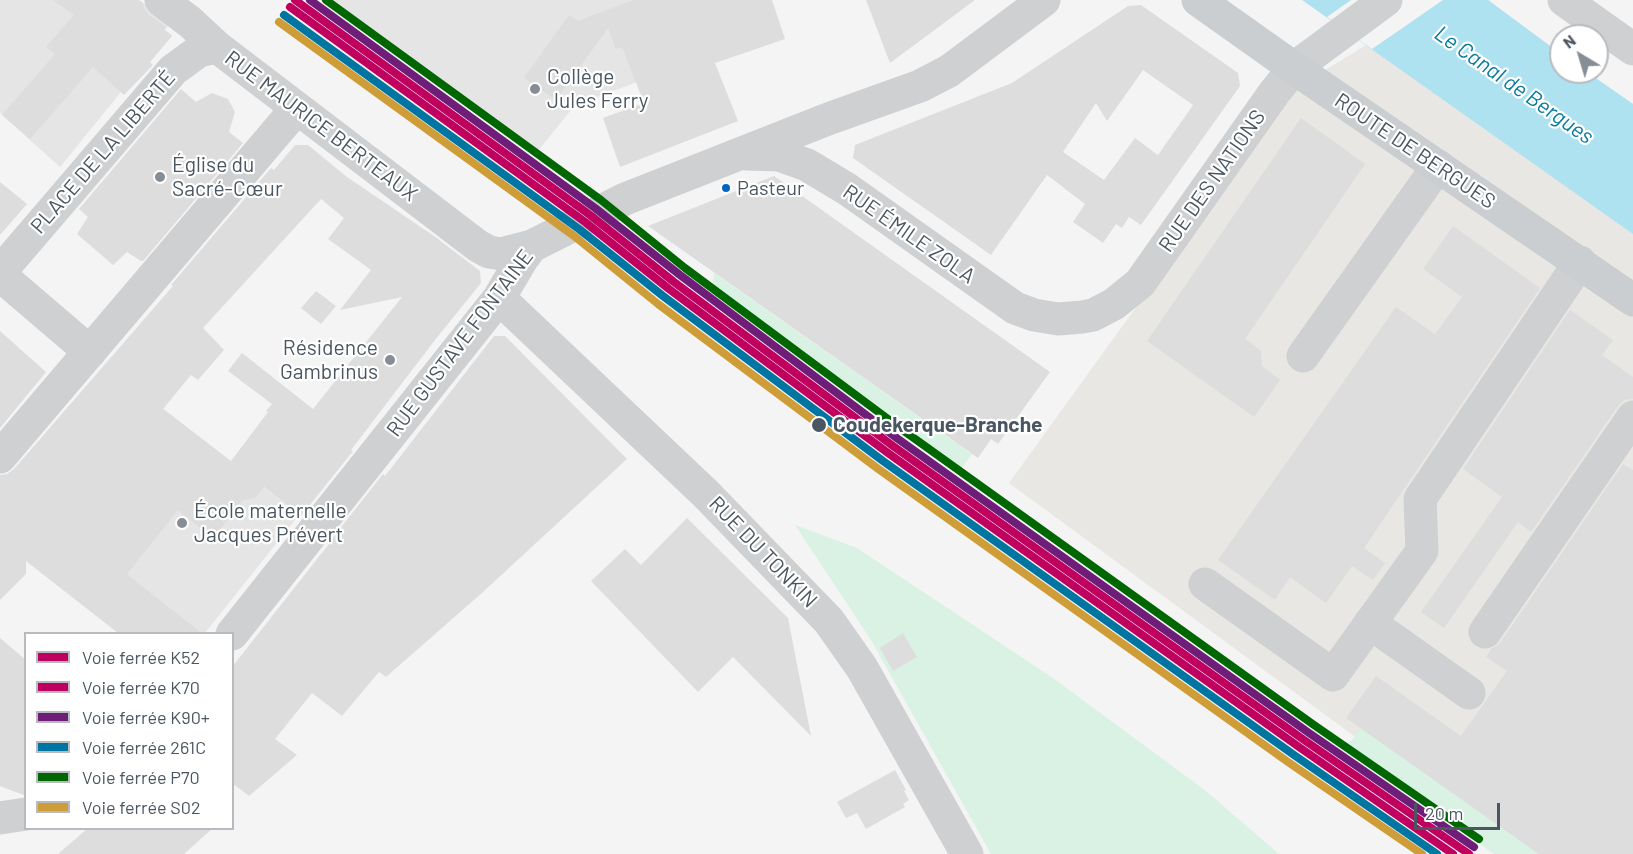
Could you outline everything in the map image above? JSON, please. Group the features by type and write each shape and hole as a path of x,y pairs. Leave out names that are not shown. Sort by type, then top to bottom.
{"main road":[{"name":"ROUTE DE BERGUES","path":"1198,0 1633,300"}],"street":[{"name":"RUE MAURICE BERTEAUX","path":"161,0 218,47 483,249 502,270 503,292"},
{"name":"RUE GUSTAVE FONTAINE","path":"233,632 503,292 518,264 532,246 624,199 920,86 949,71 1044,0"},
{"name":"RUE DES NATIONS","path":"1082,317 1093,315 1114,304 1140,283 1294,68 1386,0"},
{"path":"1564,0 1633,49"},
{"name":"PLACE DE LA LIBERTÉ","path":"90,351 0,273 172,70 199,51 218,47"},
{"path":"0,457 297,108"},
{"path":"838,116 827,132 822,145 827,166 847,189"},
{"name":"RUE ÉMILE ZOLA","path":"735,155 768,154 789,157 807,165 847,189 1015,308 1051,318 1082,317"},
{"path":"1303,356 1438,166"},
{"path":"483,249 501,254 532,246"},
{"path":"1205,584 1333,675 1422,551 1420,499 1580,262"},
{"name":"RUE DU TONKIN","path":"503,292 700,488 829,621 862,668 967,854"},
{"path":"1485,632 1633,417"},
{"path":"1370,623 1469,693"},
{"path":"0,818 24,814"}],"shaded area":[{"path":"0,0 139,0 171,22 165,30 172,35 171,37 154,57 148,53 121,92 60,167 0,113"},
{"name":"Collège Jules Ferry","path":"325,0 635,0 662,73 575,105 538,151"},
{"path":"1439,0 1488,0 1549,45 1549,84 1604,84 1633,104 1633,854 1515,854 1009,483 1293,90"},
{"name":"École maternelle Jacques Prévert","path":"164,409 299,515 206,632 201,632 68,528"}],"green space":[{"path":"714,273 972,454 961,469 870,405 713,288"},
{"path":"795,525 857,548 1053,678 1206,791 1279,854 991,854 871,640"},
{"path":"1361,728 1539,854 1494,854 1347,746"}],"water":[{"name":"Le Canal de Bergues","path":"1302,0 1488,0 1549,45 1549,84 1604,84 1633,104 1633,234"}],"pier":[{"path":"1351,0 1443,0 1372,49 1327,17"}],"building":[{"path":"53,0 139,0 149,15 166,27 164,30 172,36 150,62 153,65 124,95 93,67 30,139 2,115 55,54 46,47 74,15"},
{"path":"633,0 772,0 785,39 715,63 738,121 620,167 603,118 644,103 622,47 616,49 608,28 556,100 524,78 569,15 578,21"},
{"path":"866,0 975,0 890,63"},
{"path":"1141,5 1238,73 1240,86 1141,225 1129,217 1122,228 1116,224 1103,243 1073,222 1085,204 1047,175 991,255 853,158 855,145 1012,83 1128,6","holes":["1143,70 1193,105 1158,155 1135,138 1104,180 1063,152 1096,103 1107,121"]},
{"name":"Église du Sacré-Cœur","path":"181,89 196,102 212,93 228,99 235,112 229,132 243,143 143,261 127,252 113,265 77,234 88,217 79,209"},
{"path":"1301,118 1365,164 1245,339 1261,351 1262,366 1280,380 1254,417 1147,341"},
{"path":"295,145 308,145 347,177 434,236 480,271 481,283 301,516 264,487 255,498 243,500 213,538 178,510 127,574 201,632 117,632 26,561 26,574 0,600 0,475 7,474 14,469 173,286 171,285 271,168 274,170","holes":["321,199 344,218 328,239 371,270 340,310 402,297 313,409 242,353 228,371 272,404 231,461 163,409 191,375 198,380 224,350 203,328"]},
{"path":"774,176 1050,372 998,444 991,439 978,458 648,226"},
{"path":"0,182 27,204 0,235"},
{"path":"1453,226 1540,288 1364,548 1385,563 1373,580 1352,566 1326,603 1290,577 1275,600 1218,560 1396,307 1435,334 1462,297 1423,269"},
{"path":"316,291 336,306 321,324 301,308"},
{"path":"1570,310 1613,340 1602,355 1633,377 1633,399 1624,400 1618,406 1531,532 1518,522 1444,628 1421,612 1502,497 1463,469"},
{"path":"0,331 46,372 0,428"},
{"path":"494,336 505,336 627,459 483,592 386,677 379,672 342,716 312,693 275,739 297,755 249,796 234,785 234,664 383,474 385,476"},
{"path":"1623,464 1633,470 1633,854 1539,854 1346,718 1376,676 1461,736 1507,671 1486,657 1491,649 1500,643"},
{"path":"687,518 788,618 811,736 733,657 698,692 591,581 625,549 641,565"},
{"path":"903,633 917,657 893,671 880,648"},
{"path":"0,638 24,658 24,795 0,786"},
{"path":"895,770 909,800 903,804 905,807 866,829 857,813 846,818 837,802"},
{"path":"86,830 211,830 184,854 58,854"}],"rail line":[{"name":"K52","path":"295,0 590,215 674,282 893,446 1304,740 1469,854"},
{"name":"K90+","path":"310,0 595,208 898,439 1309,733 1474,847"},
{"name":"P70","path":"326,0 601,200 685,268 904,431 1314,725 1479,839"},
{"name":"K70","path":"290,7 585,222 669,289 888,453 1299,747 1453,854"},
{"name":"261C","path":"284,15 579,229 663,296 883,461 1294,755 1437,854"},
{"name":"S02","path":"279,22 574,236 658,304 877,468 1288,762 1422,854"}],"place":[{"name":"Collège Jules Ferry","path":"535,89"},
{"name":"Église du Sacré-Cœur","path":"160,177"},
{"name":"Pasteur","path":"726,188"},
{"name":"Résidence Gambrinus","path":"390,360"},
{"name":"Coudekerque-Branche","path":"819,425"},
{"name":"École maternelle Jacques Prévert","path":"182,523"}]}
